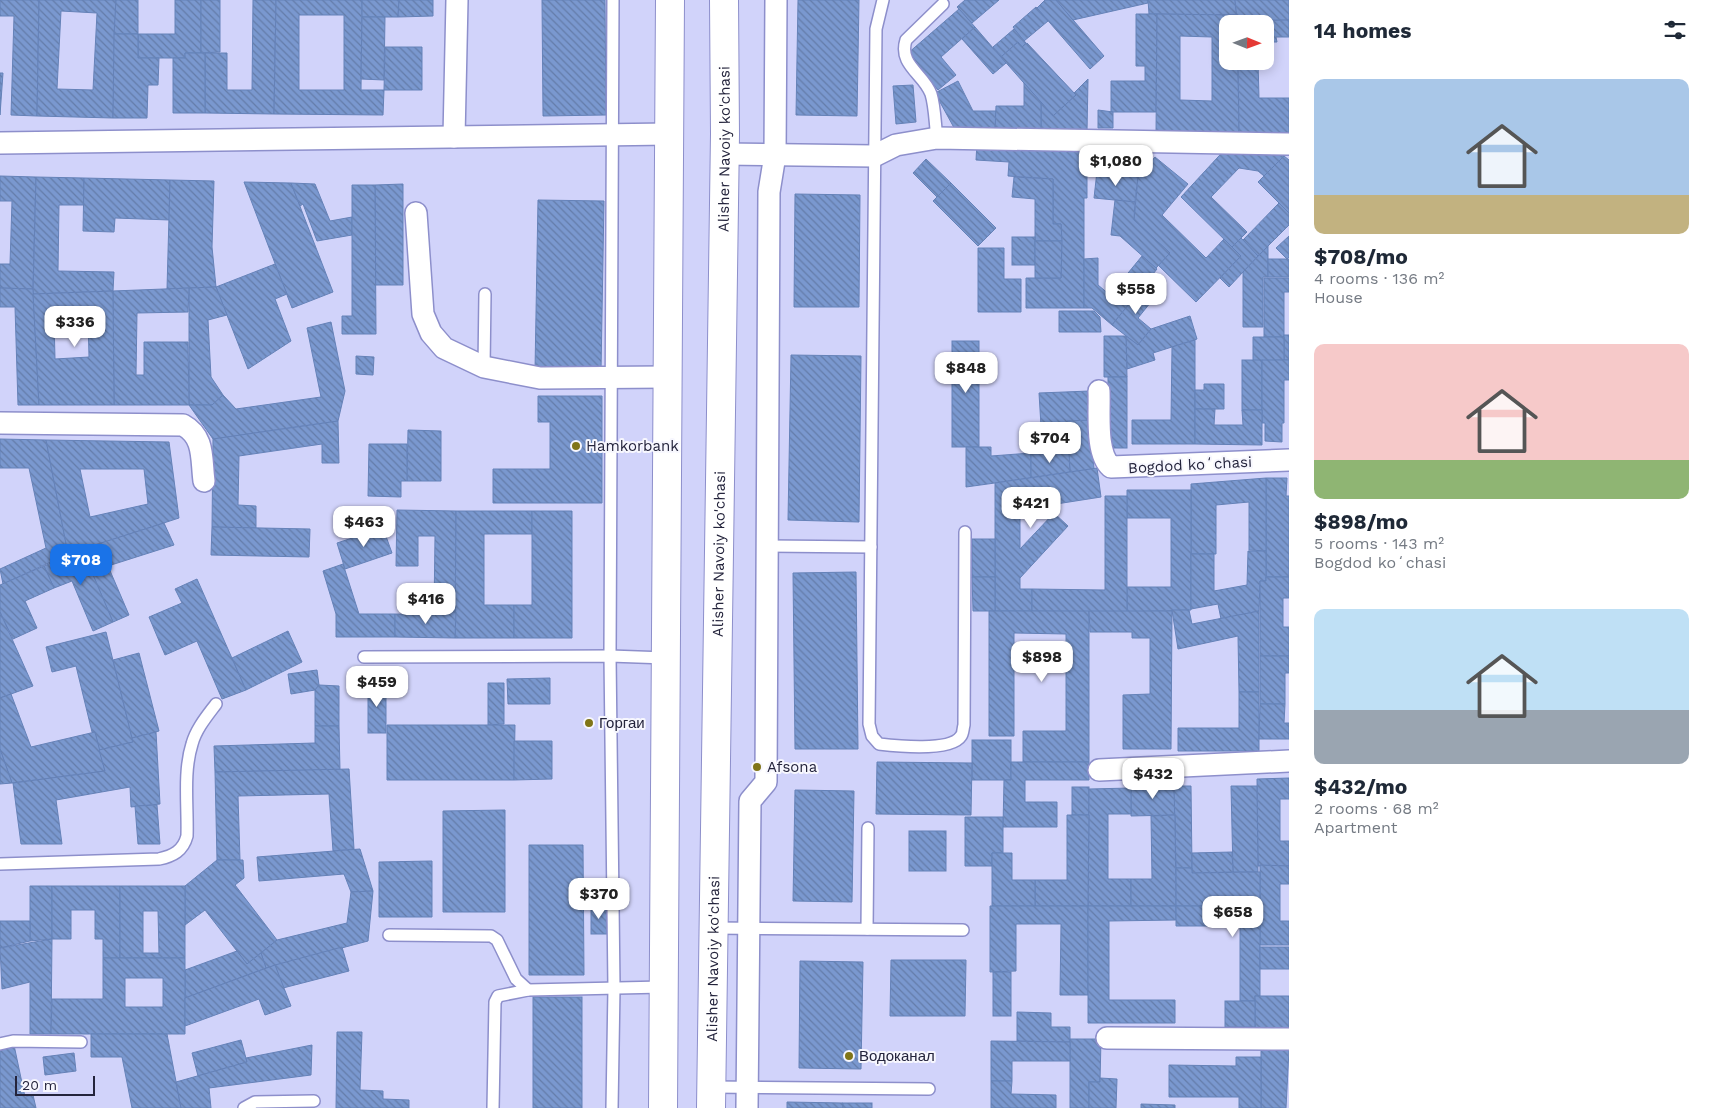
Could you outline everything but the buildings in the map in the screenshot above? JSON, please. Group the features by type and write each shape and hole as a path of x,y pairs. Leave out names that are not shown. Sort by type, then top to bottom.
{"main road":[{"path":"662,1108 670,0"},
{"name":"Alisher Navoiy ko'chasi","path":"711,1097 724,154 724,0"}],"street":[{"path":"454,137 457,0"},
{"path":"747,1108 750,801 766,782 769,192 775,155 776,0"},
{"path":"0,143 669,134"},
{"path":"724,154 874,156 896,145 937,138 1289,144"},
{"path":"416,213 423,314 431,333 444,348 484,367 540,378 667,377"},
{"name":"Bogdod koʻchasi","path":"1099,391 1101,450 1104,460 1111,467 1289,460"},
{"path":"0,422 183,425 193,431 199,442 204,481"},
{"path":"1099,770 1289,761"},
{"path":"1106,1038 1289,1040"}],"lane":[{"path":"612,1108 614,988 610,656 613,0"},
{"path":"883,0 876,29 869,724 872,736 879,744 940,746 952,744 961,736 964,725 965,532"},
{"path":"937,138 931,94 906,60 904,46 906,40 943,4"},
{"path":"484,367 485,294"},
{"path":"767,546 871,547"},
{"path":"364,657 610,656 666,658"},
{"path":"0,864 159,859 178,852 185,845 187,836 188,767 192,744 200,726 216,704"},
{"path":"868,828 868,929"},
{"path":"714,928 963,930"},
{"path":"389,935 491,936 497,940 516,979 528,990"},
{"path":"493,1108 494,1002 498,996 528,990 664,987"},
{"path":"0,1044 13,1041 81,1042"},
{"path":"711,1097 747,1087 929,1089"},
{"path":"244,1108 255,1102 314,1102"}],"place":[{"name":"Hamkorbank","path":"576,446"},
{"name":"Горгаи","path":"589,723"},
{"name":"Afsona","path":"757,767"},
{"name":"Водоканал","path":"849,1056"}]}
